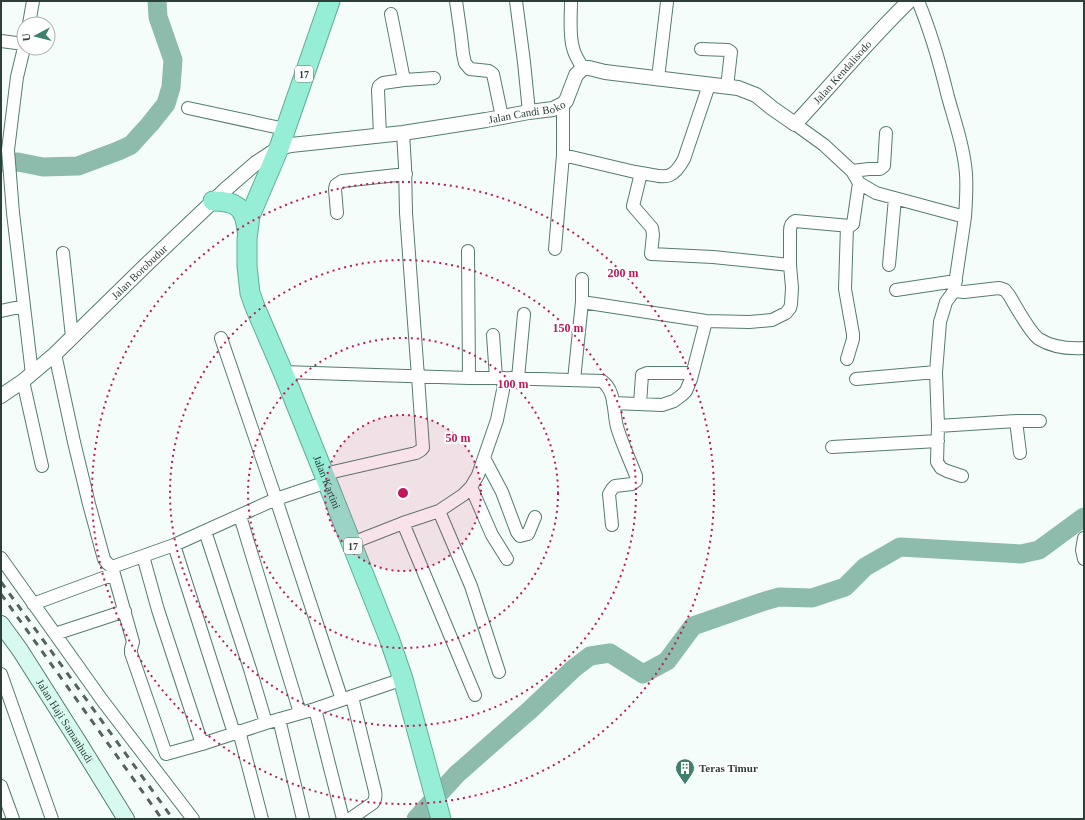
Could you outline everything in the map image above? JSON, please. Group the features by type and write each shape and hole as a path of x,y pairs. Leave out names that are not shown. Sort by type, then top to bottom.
{"highway":[{"name":"17","path":"279,148 330,1"},
{"name":"Jalan Kartini","path":"279,148 250,216 247,239 247,266 252,300 326,478 389,638 403,679 440,817"},
{"path":"213,201 224,201 234,204 241,209 246,220 247,239"}],"main road":[{"name":"Jalan Haji Samanhudi","path":"1,624 20,650 79,743 122,818"}],"street":[{"path":"30,16 33,1"},
{"path":"456,1 465,63 470,69 489,71 493,74 502,117"},
{"path":"516,1 529,112"},
{"path":"571,1 571,35 573,47 583,68 738,88 756,95 824,145 852,171 859,183 876,193 965,217"},
{"name":"Jalan Kendalisodo","path":"795,124 848,65 909,1"},
{"path":"918,1 941,70 964,162 967,192 955,286 946,302 940,322 936,372 938,462 941,468 952,474 962,476"},
{"path":"658,78 667,2"},
{"path":"392,14 404,80"},
{"path":"1,42 16,43"},
{"path":"701,48 728,50 731,52 727,87"},
{"path":"22,56 6,125 24,306 28,377 42,466"},
{"name":"Jalan Candi Boko","path":"279,148 291,145 403,133 553,109 566,101 576,75 583,68"},
{"path":"380,135 379,86 383,83 434,78"},
{"path":"564,155 635,172 666,177 673,174 678,170 684,159 709,85"},
{"path":"556,237 564,155 563,104"},
{"path":"188,108 285,129"},
{"path":"33,604 143,556 174,545 205,530 326,478 416,453 423,448 406,218 406,174 403,133"},
{"path":"852,171 880,169 884,166 886,133"},
{"name":"Jalan Borobudur","path":"1,396 28,377 55,354 213,201 256,163 279,148"},
{"path":"641,172 633,204 652,228 651,254 713,257 790,265"},
{"path":"337,213 335,189 336,185 342,181 406,174"},
{"path":"582,302 706,321 749,322 772,320 786,312 790,308 791,304 792,288 790,231 793,222 850,226 853,224 859,183"},
{"path":"889,265 895,198"},
{"path":"847,226 845,289 854,334 847,359"},
{"path":"468,251 469,378"},
{"path":"64,253 72,337"},
{"path":"574,380 582,302 582,279"},
{"path":"896,290 955,286 964,292 999,288 1005,290 1009,295 1032,332 1039,339 1060,347 1084,348"},
{"path":"1,311 24,306"},
{"path":"518,378 524,314"},
{"path":"614,403 662,404 674,400 682,395 686,391 692,373 706,321"},
{"path":"352,543 403,523 439,512 463,495 471,487 478,475 497,420 503,390 493,334"},
{"path":"221,338 276,499 347,698 375,791 376,797 373,803 350,819"},
{"path":"55,354 90,509 104,559 113,570 133,642 131,653 166,754"},
{"path":"283,372 602,381 607,385 614,403 617,426 636,476 636,482 632,484 615,486 609,494 612,525"},
{"path":"856,379 936,372"},
{"path":"640,404 643,374 692,373"},
{"path":"938,426 1016,421 1040,422"},
{"path":"1016,421 1020,453"},
{"path":"832,447 938,441"},
{"path":"484,458 502,492 517,532 520,536 528,534 535,517"},
{"path":"471,487 492,535 507,559"},
{"path":"439,512 471,586 499,672"},
{"path":"240,516 300,714"},
{"path":"403,523 475,695"},
{"path":"205,530 266,722"},
{"path":"1084,538 1082,550 1084,559"},
{"path":"174,545 237,732 262,819"},
{"path":"143,556 158,610 202,744"},
{"path":"1,558 102,700 193,819"},
{"path":"55,634 125,611"},
{"path":"1,674 52,819"},
{"path":"148,760 202,744 266,722 300,714 403,679"},
{"path":"315,709 342,819"},
{"path":"279,719 303,819"},
{"path":"1,786 13,819"}],"waterway":[{"path":"1,163 18,162 43,167 78,166 131,145 166,104 171,87 173,60 158,17 157,1"},
{"path":"416,819 457,774 531,709 573,669 590,656 610,653 643,674 667,661 693,626 779,597 812,598 845,587 865,567 900,547 1021,554 1039,550 1084,517"}],"railway":[{"path":"1,582 173,819"},
{"path":"1,594 162,819"}],"place":[{"name":"Teras Timur","path":"685,785"}]}
